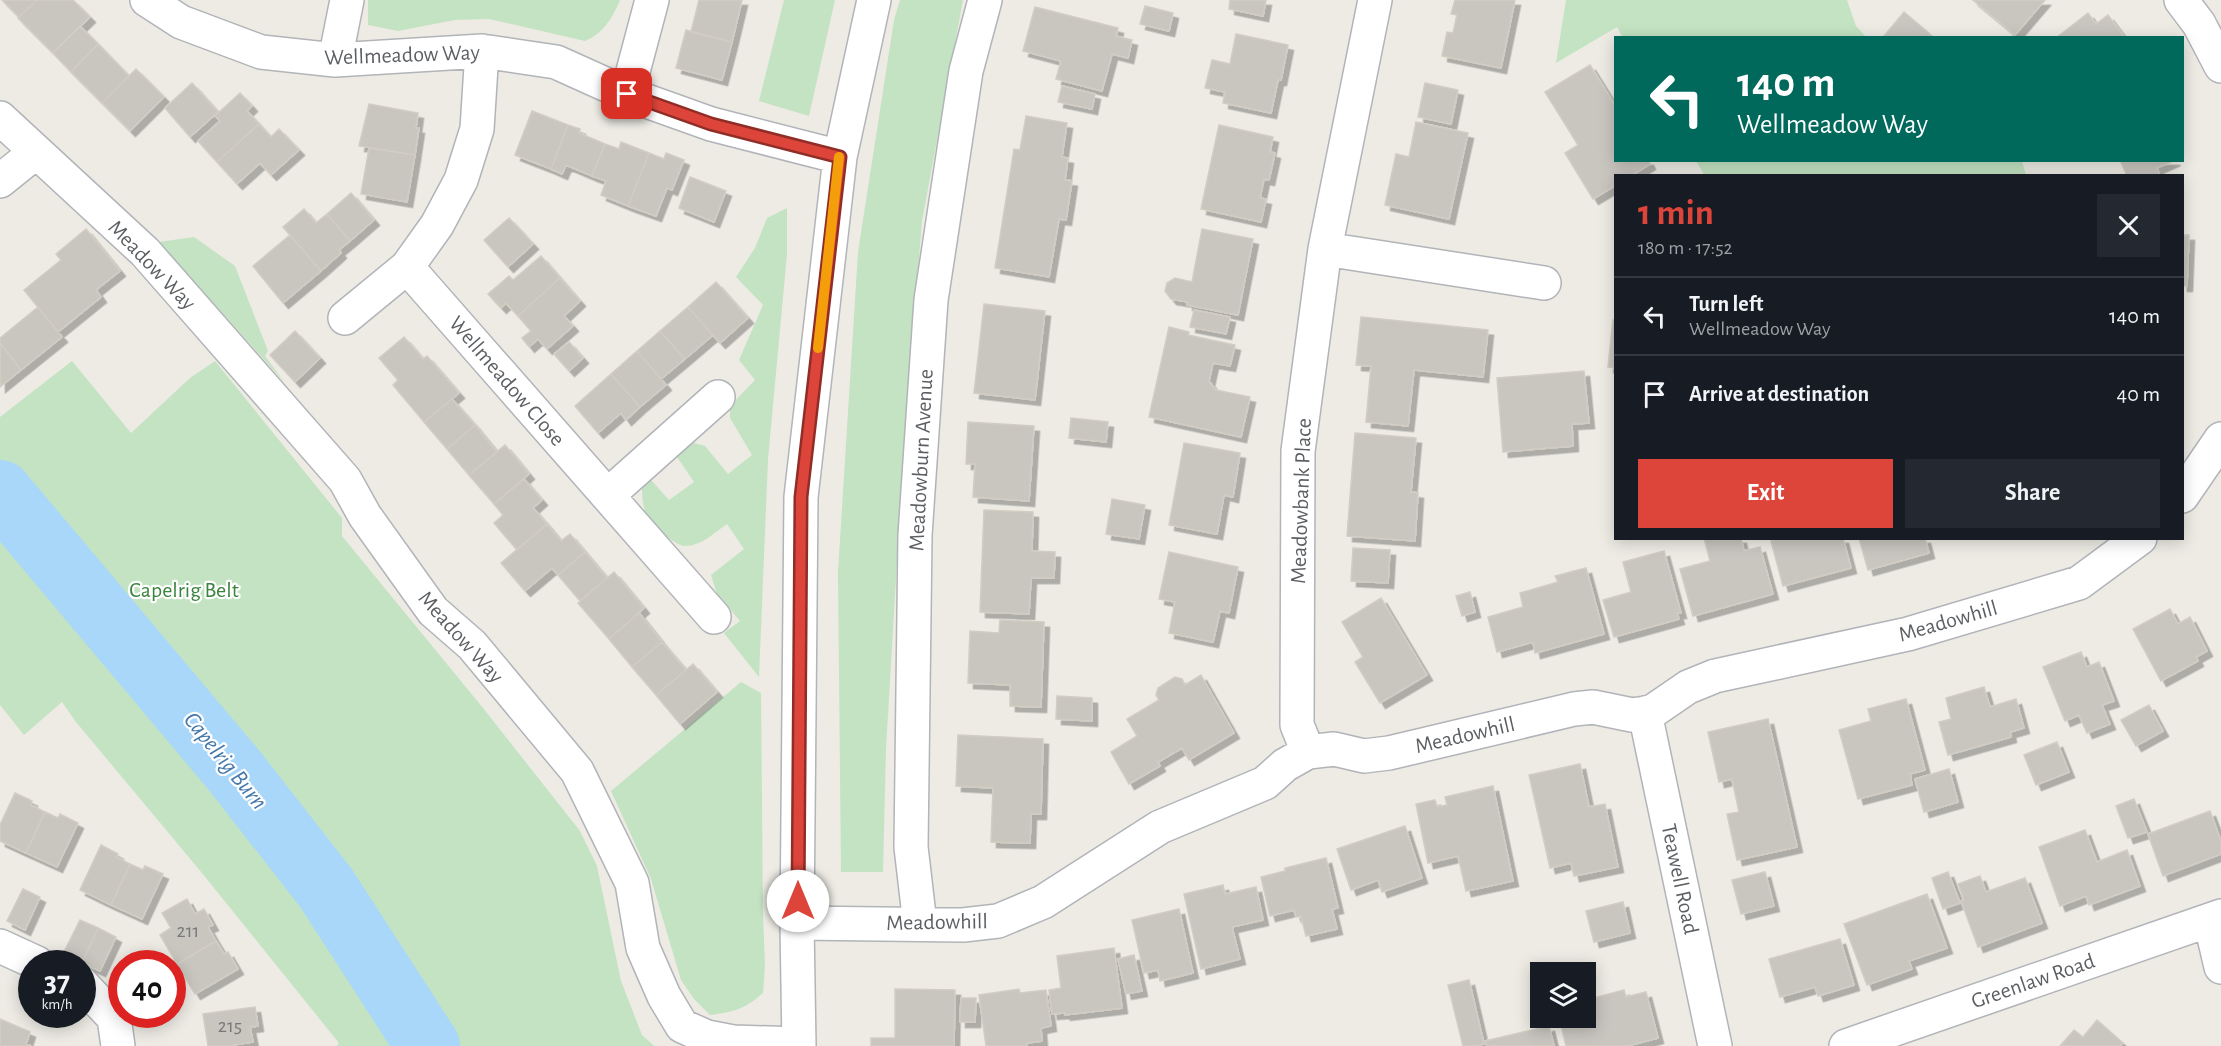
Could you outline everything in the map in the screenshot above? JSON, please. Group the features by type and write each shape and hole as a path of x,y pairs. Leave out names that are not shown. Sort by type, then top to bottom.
{"street":[{"name":"Wellmeadow Way","path":"147,0 181,22 261,52 335,60 483,51 556,62 627,94 711,124 840,157"},
{"path":"335,60 347,0"},
{"path":"627,94 652,0"},
{"path":"799,1045 797,923 801,497 840,157 874,0"},
{"name":"Meadowburn Avenue","path":"920,924 911,847 915,535 931,300 966,71 985,0"},
{"name":"Meadowbank Place","path":"1308,753 1298,725 1298,451 1324,249 1375,0"},
{"path":"2181,0 2199,24 2221,66"},
{"path":"345,318 406,267 437,225 461,180 477,129 483,51"},
{"name":"Meadow Way","path":"0,118 146,252 345,480 365,516 433,611 472,645 577,771 632,883 643,948 664,996 682,1026 707,1037 733,1042 799,1045"},
{"path":"0,181 36,152"},
{"path":"1324,249 1544,283"},
{"name":"Wellmeadow Close","path":"406,267 714,617"},
{"path":"608,495 718,397"},
{"path":"2184,493 2221,439"},
{"name":"Meadowhill","path":"797,923 963,925 998,921 1043,902 1160,827 1265,783 1284,765 1308,753 1334,749 1364,756 1389,753 1574,709 1593,707 1632,716 1653,711 1688,687 1715,676 1908,634 2079,583 2137,540"},
{"name":"Teawell Road","path":"1645,713 1715,1046"},
{"path":"2216,918 2221,967"},
{"name":"Greenlaw Road","path":"1846,1046 2216,918"},
{"path":"0,946 18,954"},
{"path":"96,999 114,1018 118,1046"}],"green space":[{"path":"368,0 620,0 607,24 585,41 489,19 455,20 398,31 368,25"},
{"path":"784,0 835,0 809,116 759,101"},
{"path":"900,0 963,0 922,221 905,426 886,749 883,872 841,872 838,572 858,252 894,20"},
{"path":"1566,0 1847,0 1856,26 1865,36 1622,36 1617,27 1556,63"},
{"path":"1697,162 2022,162 2026,174 1704,174"},
{"path":"787,208 787,254 768,459 759,677 724,633 740,621 717,594 711,575 744,549 727,524 696,544 685,546 671,540 654,527 648,519 643,503 642,487 651,480 669,500 694,482 675,454 694,443 705,446 728,474 752,455 730,418 730,406 755,380 739,360 763,305 736,277 755,248 767,218"},
{"path":"194,237 235,266 268,351 265,356 285,383 159,242"},
{"name":"Capelrig Belt","path":"72,361 131,433 190,378 215,361 342,518 342,536 580,831 597,866 621,981 642,1035 654,1046 337,1046 339,1043 62,702 24,735 0,705 0,417"},
{"path":"741,682 761,693 765,965 763,993 739,1009 710,1015 694,999 681,980 651,879 611,791"}],"building":[{"path":"2,0 37,0 19,17"},
{"path":"37,0 73,0 90,17 53,53 18,18"},
{"path":"699,0 742,0 732,42 691,32"},
{"path":"1230,0 1266,0 1263,16 1229,9"},
{"path":"1455,0 1515,0 1501,68 1442,56 1447,32 1453,33 1457,15 1451,14"},
{"path":"1973,0 2045,0 2015,35"},
{"path":"1145,6 1173,13 1169,31 1140,24"},
{"path":"1035,7 1118,28 1116,36 1132,40 1128,58 1112,54 1102,91 1056,79 1061,61 1023,51"},
{"path":"1904,12 1930,34 1928,36 1884,36"},
{"path":"2088,13 2096,24 2108,15 2124,36 2059,36"},
{"path":"80,26 98,44 71,72 53,53"},
{"path":"686,30 732,42 722,80 676,68"},
{"path":"1236,34 1288,45 1271,113 1223,103 1225,92 1205,88 1212,60 1230,64"},
{"path":"98,44 129,76 102,103 71,72"},
{"path":"1590,65 1614,104 1614,162 1649,162 1650,164 1634,174 1614,174 1614,186 1593,199 1565,153 1578,145 1545,92"},
{"path":"136,69 164,97 130,131 102,103"},
{"path":"192,83 218,112 190,137 165,108"},
{"path":"1425,83 1458,90 1451,124 1418,117"},
{"path":"1062,86 1095,94 1092,109 1058,102"},
{"path":"240,93 252,106 247,111 259,124 217,162 198,141 220,121 215,116"},
{"path":"369,104 418,113 416,128 419,128 415,155 359,146"},
{"path":"532,111 568,125 551,169 515,155"},
{"path":"1026,116 1067,123 1062,157 1068,158 1065,180 1072,181 1066,220 1059,219 1049,277 995,268 1014,149 1020,150"},
{"path":"1416,122 1468,133 1449,219 1385,205 1396,154 1409,157"},
{"path":"259,124 271,137 279,129 299,150 271,175 260,163 237,184 217,162"},
{"path":"568,125 580,129 579,133 605,144 592,176 566,165 562,174 551,169"},
{"path":"1219,125 1273,137 1270,152 1275,153 1269,180 1264,179 1260,198 1266,199 1261,222 1201,209"},
{"path":"621,142 649,153 628,206 601,195 606,181 592,176 605,144 619,149"},
{"path":"369,148 415,155 407,202 361,194"},
{"path":"649,153 664,159 666,153 684,160 672,190 667,188 656,216 628,206"},
{"path":"2121,162 2170,162 2157,168 2159,174 2126,174"},
{"path":"690,177 726,191 714,222 679,208"},
{"path":"351,193 374,220 350,241 327,214"},
{"path":"304,209 316,223 327,214 350,241 339,250 341,253 321,271 283,227"},
{"path":"509,218 533,244 508,267 484,240"},
{"path":"86,229 120,271 96,290 101,297 58,332 24,290 61,260 56,254"},
{"path":"1202,229 1253,239 1238,315 1187,305 1188,302 1171,299 1165,291 1167,283 1175,278 1192,282"},
{"path":"290,235 321,271 283,303 253,266"},
{"path":"2184,235 2189,235 2187,286 2184,286"},
{"path":"541,256 560,278 518,316 506,303 501,308 488,294 509,276 513,280"},
{"path":"560,278 580,301 564,316 573,326 547,349 538,339 529,347 522,338 531,331 518,316"},
{"path":"716,282 748,318 720,343 688,307"},
{"path":"984,304 1045,311 1035,400 974,393"},
{"path":"38,307 62,337 21,370 0,343 0,338"},
{"path":"688,307 713,335 685,359 660,331"},
{"path":"1194,310 1230,317 1226,334 1190,327"},
{"path":"1361,317 1488,330 1483,377 1414,370 1408,426 1366,422 1371,366 1356,365"},
{"path":"1613,320 1614,320 1614,368 1608,367"},
{"path":"1169,327 1189,332 1188,335 1235,345 1230,366 1213,363 1209,381 1216,390 1250,397 1241,437 1149,417"},
{"path":"295,331 320,358 295,382 270,355"},
{"path":"660,331 685,359 661,379 637,351"},
{"path":"404,337 423,359 427,356 459,393 424,422 393,385 398,380 379,358"},
{"path":"569,342 583,358 569,371 554,354"},
{"path":"0,343 21,370 0,387"},
{"path":"637,351 666,385 640,407 611,374"},
{"path":"1584,371 1589,423 1572,424 1573,446 1503,452 1497,378"},
{"path":"611,374 640,407 626,420 621,413 598,433 575,406"},
{"path":"452,399 475,425 447,449 424,422"},
{"path":"1071,418 1108,422 1106,442 1069,438"},
{"path":"968,422 1034,426 1029,501 973,497 975,464 966,464"},
{"path":"475,425 497,452 469,475 447,449"},
{"path":"1355,433 1416,438 1411,492 1418,493 1415,541 1347,536"},
{"path":"1184,443 1240,453 1233,497 1224,495 1217,534 1169,525"},
{"path":"505,445 529,474 494,504 469,475"},
{"path":"524,479 542,500 533,508 547,524 517,550 494,523 503,515 494,504"},
{"path":"1112,499 1145,505 1139,539 1106,534"},
{"path":"984,510 1033,512 1032,551 1055,552 1054,578 1031,578 1029,614 980,612"},
{"path":"547,524 561,541 570,534 585,552 558,575 552,568 525,591 501,563"},
{"path":"1705,540 1741,540 1744,551 1760,547 1773,594 1693,616 1680,569 1710,561"},
{"path":"1844,540 1851,568 1783,586 1771,541"},
{"path":"1860,540 1926,540 1929,553 1868,570"},
{"path":"1353,548 1390,550 1388,583 1351,581"},
{"path":"1664,551 1681,613 1677,613 1679,619 1614,637 1603,600 1631,592 1623,562"},
{"path":"585,552 607,578 580,601 558,575"},
{"path":"1169,552 1238,567 1229,613 1220,611 1213,642 1169,633 1175,602 1159,599"},
{"path":"1586,568 1604,634 1535,653 1533,642 1497,652 1488,617 1523,607 1520,593 1558,582 1555,576"},
{"path":"614,572 644,608 609,639 578,603"},
{"path":"1470,592 1475,612 1462,616 1456,596"},
{"path":"1381,598 1427,675 1380,703 1355,662 1363,657 1342,622"},
{"path":"2170,609 2178,624 2190,617 2207,651 2196,657 2198,661 2161,681 2133,629"},
{"path":"639,613 662,642 632,667 609,639"},
{"path":"1000,620 1044,622 1041,707 1010,706 1010,685 968,683 970,631 999,633"},
{"path":"662,642 686,670 656,695 632,667"},
{"path":"2081,652 2087,667 2099,662 2114,701 2102,705 2110,724 2087,733 2079,715 2065,721 2043,667"},
{"path":"693,664 717,692 680,724 656,695"},
{"path":"1201,675 1234,733 1189,760 1182,748 1158,762 1160,766 1129,784 1111,752 1137,736 1127,719 1159,700 1156,695 1158,688 1175,677 1182,679 1185,685"},
{"path":"1984,687 1990,707 2016,699 2024,728 2010,732 2011,737 1948,755 1939,722 1951,719 1946,698"},
{"path":"1057,696 1092,698 1092,721 1056,719"},
{"path":"1906,699 1925,770 1910,774 1912,785 1858,799 1839,730 1871,721 1868,709"},
{"path":"2149,705 2163,731 2136,746 2121,720"},
{"path":"1768,719 1797,847 1737,860 1727,814 1739,812 1732,779 1719,782 1708,732"},
{"path":"958,735 1043,739 1041,814 1031,814 1030,843 991,842 993,788 956,786"},
{"path":"2057,742 2069,772 2036,785 2024,755"},
{"path":"1580,764 1589,807 1605,804 1618,867 1574,876 1571,863 1550,868 1529,775"},
{"path":"1949,769 1958,802 1924,812 1915,779"},
{"path":"1493,786 1513,881 1466,891 1458,856 1428,863 1416,804 1435,800 1437,807 1447,805 1445,797"},
{"path":"15,793 32,801 31,805 45,812 26,853 0,841 0,825"},
{"path":"2134,799 2147,832 2128,838 2116,806"},
{"path":"2210,811 2221,841 2221,854 2163,876 2148,834"},
{"path":"45,812 58,818 60,814 78,823 57,867 26,853"},
{"path":"1405,826 1422,878 1382,892 1378,880 1351,890 1337,849"},
{"path":"2085,830 2097,862 2127,850 2140,886 2089,905 2086,896 2060,906 2039,847"},
{"path":"101,845 118,854 116,857 130,864 111,905 80,890"},
{"path":"1326,858 1338,908 1332,909 1337,929 1306,936 1301,916 1296,917 1294,910 1270,916 1261,877 1285,871 1285,868"},
{"path":"130,864 143,870 145,866 163,874 142,919 111,905"},
{"path":"1765,872 1774,906 1741,914 1732,880"},
{"path":"1948,872 1960,903 1943,909 1932,878"},
{"path":"1980,876 1986,892 2025,878 2042,923 1978,947 1961,901 1964,900 1958,884"},
{"path":"1223,885 1225,894 1256,887 1263,920 1232,927 1240,959 1201,969 1184,894"},
{"path":"23,889 40,897 25,930 7,921"},
{"path":"1927,894 1947,948 1909,961 1912,969 1867,985 1844,924"},
{"path":"187,899 195,914 204,909 213,925 208,927 216,941 186,959 186,950 169,950 160,935 171,928 162,913"},
{"path":"1623,902 1630,933 1594,942 1586,911"},
{"path":"1179,909 1193,973 1160,981 1158,970 1144,973 1132,920"},
{"path":"80,920 98,928 88,950 65,950"},
{"path":"98,928 116,937 100,971 96,969 96,950 88,950"},
{"path":"1840,939 1854,985 1818,996 1815,987 1780,997 1769,959"},
{"path":"216,941 224,954 228,952 238,969 195,994 186,979 186,959"},
{"path":"1114,948 1122,1008 1065,1015 1065,1013 1052,1014 1049,990 1061,988 1057,956"},
{"path":"1134,955 1142,991 1126,994 1118,959"},
{"path":"1469,980 1484,1044 1463,1046 1448,985"},
{"path":"895,989 955,990 954,1046 871,1046 871,1038 895,1038"},
{"path":"1019,989 1020,993 1046,990 1051,1026 1041,1028 1042,1041 1027,1043 1027,1046 986,1046 979,995"},
{"path":"1624,990 1626,997 1646,992 1658,1038 1627,1046 1566,1046 1562,1028 1596,1028 1596,997"},
{"path":"961,998 976,998 975,1022 960,1022"},
{"path":"255,1007 258,1026 250,1027 253,1042 208,1046 203,1014"},
{"path":"0,1019 30,1032 26,1044 31,1046 0,1046"},
{"path":"2097,1020 2123,1043 2120,1046 2060,1046 2074,1030 2083,1037"},
{"path":"1550,1028 1554,1046 1487,1046 1485,1041"}],"waterway":[{"name":"Capelrig Burn","path":"0,492 233,769 326,888 428,1046"}],"slow traffic":[{"path":"818,348 839,157"}],"route":[{"path":"627,94 711,124 840,157 801,497 798,901"}]}
